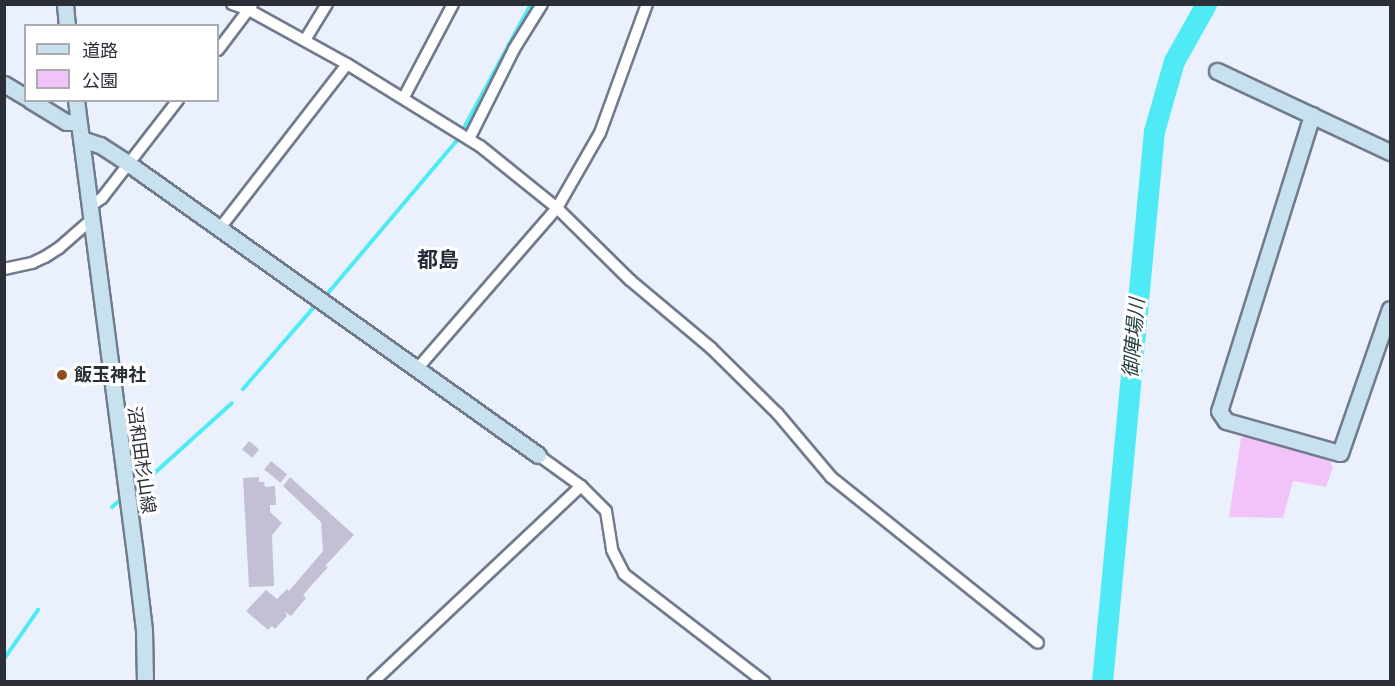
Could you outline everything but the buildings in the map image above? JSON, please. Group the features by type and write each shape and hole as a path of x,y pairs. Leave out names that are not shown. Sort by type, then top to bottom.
{"street":[{"path":"65,4 68,24"},
{"path":"232,4 251,7 404,97 469,139 557,208 630,280 711,348 748,383 778,414 831,477 1038,643"},
{"path":"305,40 327,4"},
{"path":"404,97 453,4"},
{"path":"469,139 514,49 542,4"},
{"path":"417,369 557,208 600,133 647,4"},
{"path":"219,49 251,7"},
{"path":"220,228 347,64"},
{"path":"1218,70 1390,152"},
{"path":"4,84 24,96"},
{"path":"33,102 66,122 78,122"},
{"name":"沼和田杉山線","path":"76,102 144,630 144,681"},
{"path":"4,269 32,263 59,248 90,213 176,102"},
{"path":"1312,115 1219,411 1226,421 1340,453 1390,309"},
{"path":"81,139 100,145 129,164 581,486 606,511 612,550 624,574 764,681"},
{"path":"373,681 581,486"}],"green space":[{"path":"1247,436 1329,459 1333,467 1326,487 1293,481 1283,518 1229,517 1241,438"}],"waterway":[{"path":"328,293 458,139 531,4"},
{"name":"御陣場川","path":"1102,682 1154,131 1174,61 1206,4"},
{"path":"243,389 314,307"},
{"path":"139,487 232,403"},
{"path":"112,507 118,502"},
{"path":"4,659 38,610"}],"place":[{"name":"飯玉神社","path":"62,375"}],"district":[{"name":"都島","path":"438,260"}]}
